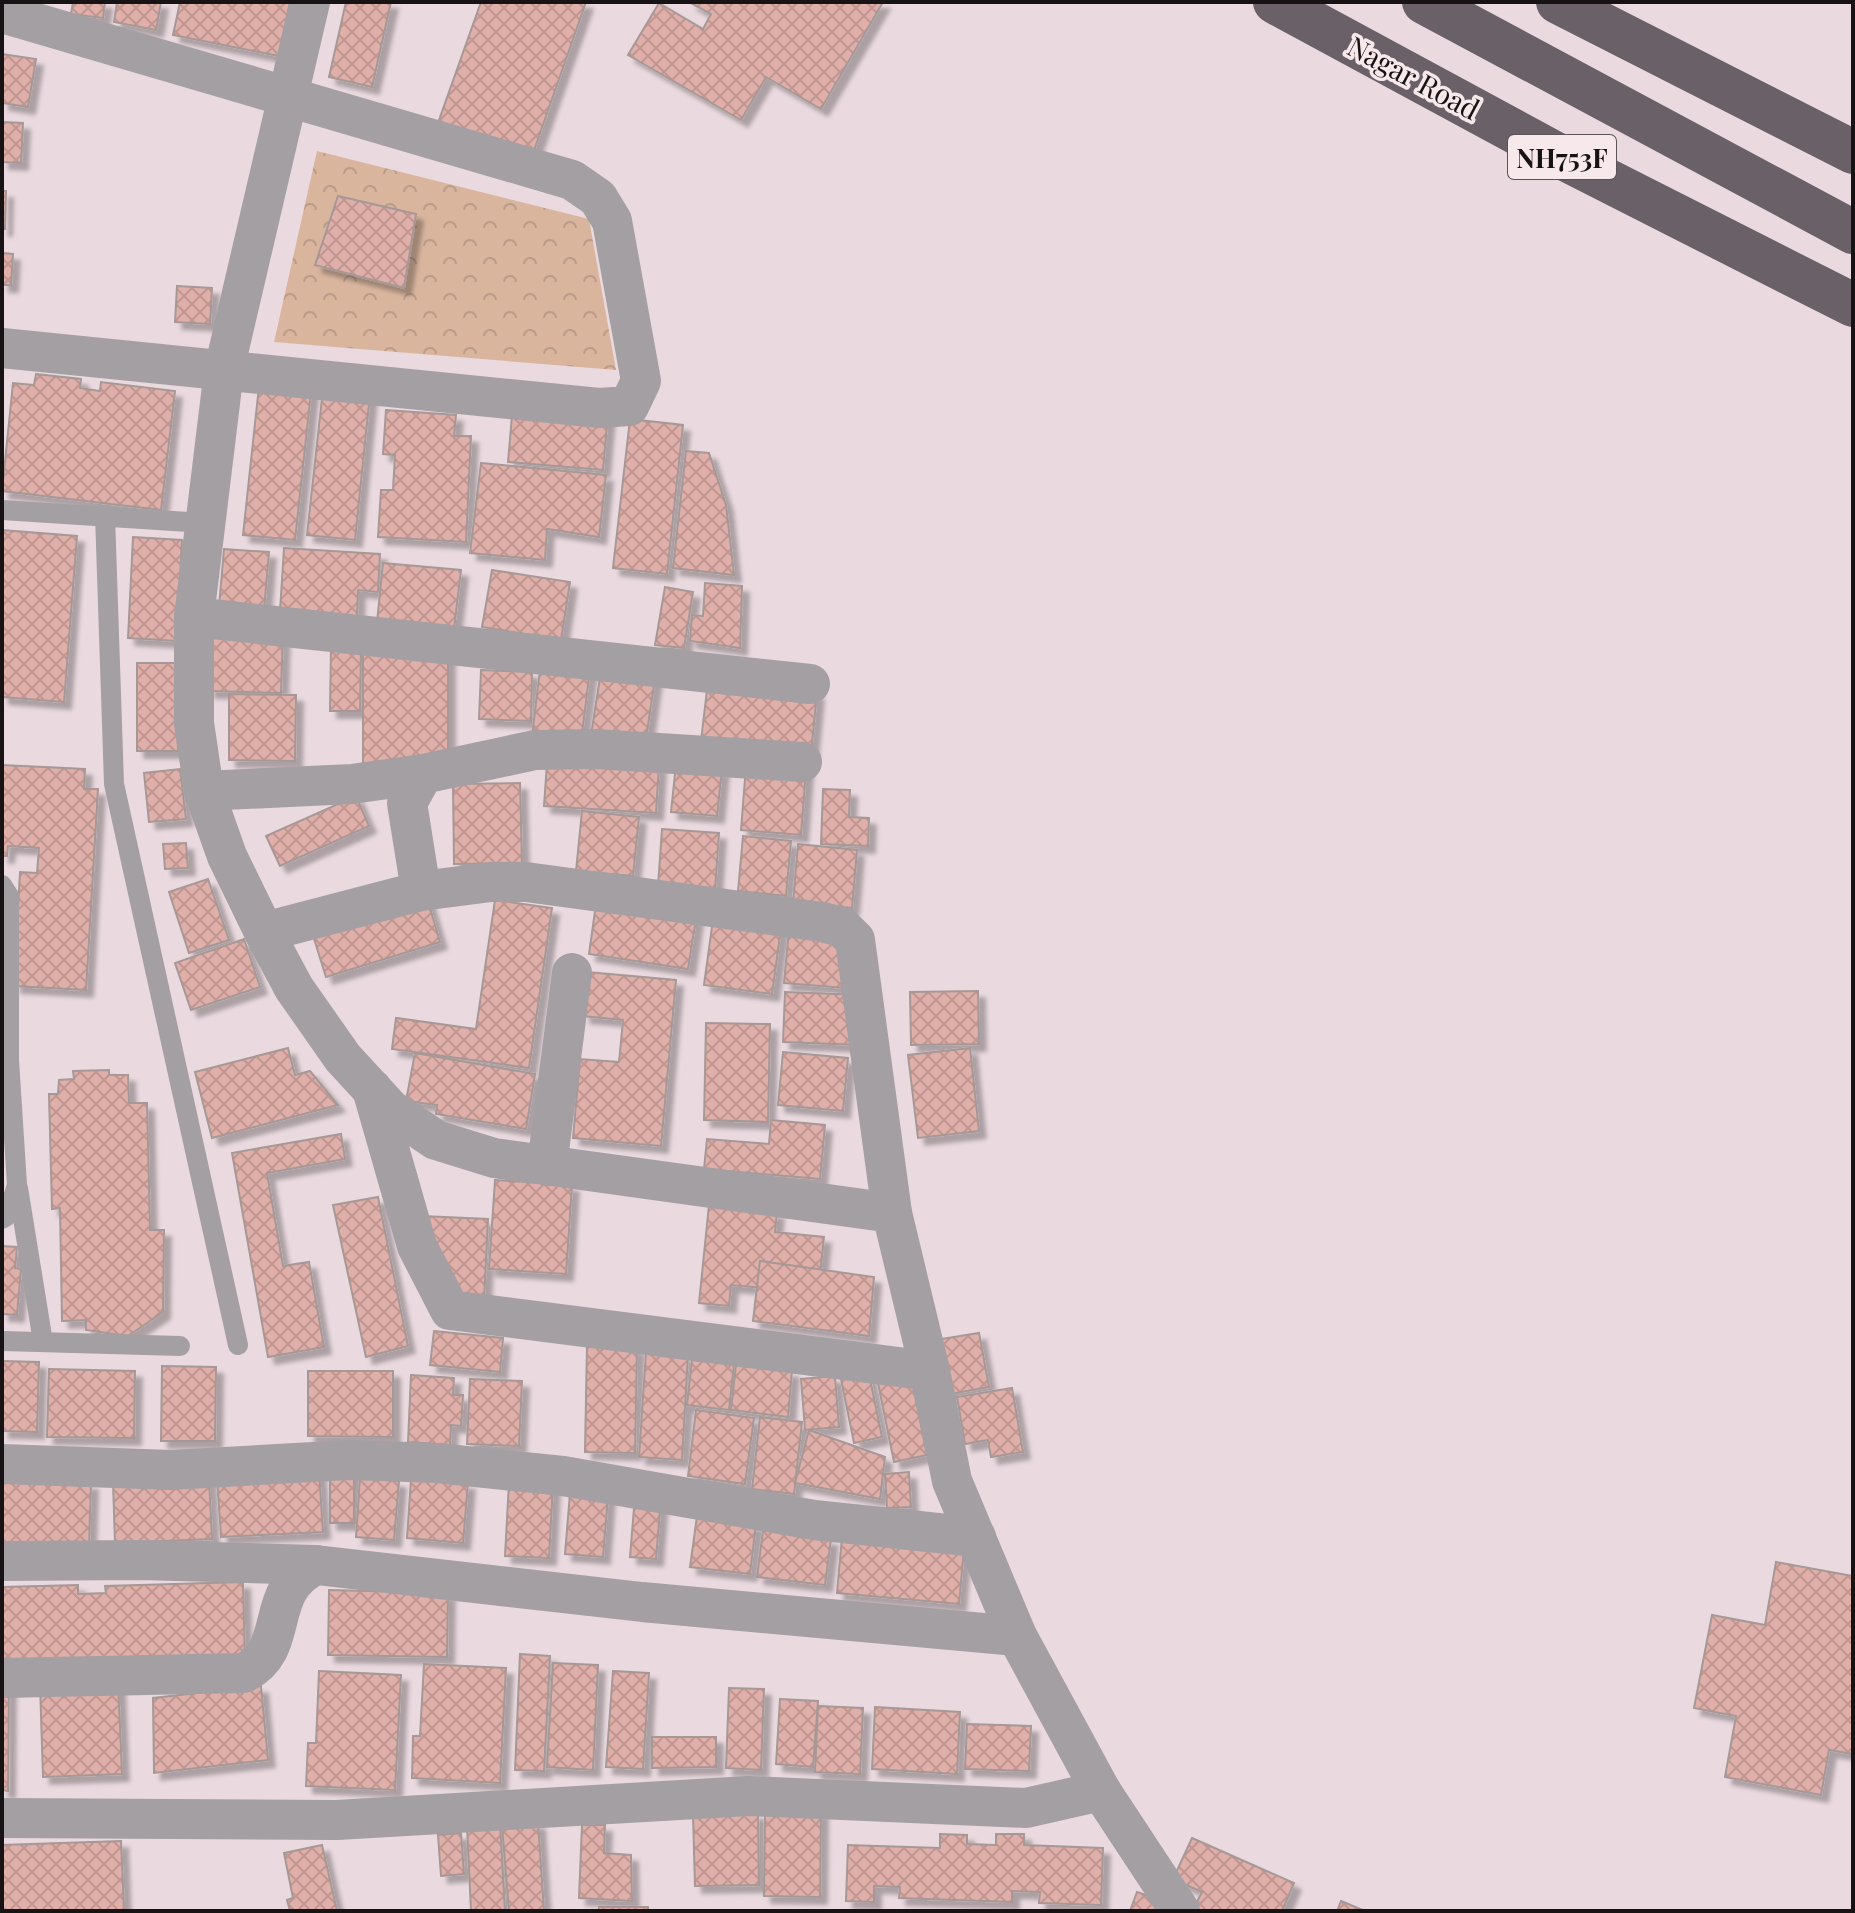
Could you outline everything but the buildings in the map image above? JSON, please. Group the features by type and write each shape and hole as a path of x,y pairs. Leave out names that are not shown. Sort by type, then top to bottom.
{"highway":[{"name":"Nagar Road","path":"1275,2 1569,161 1853,305"},
{"path":"1424,2 1853,232"},
{"path":"1569,5 1853,152"}],"street":[{"path":"310,2 285,96 224,370 194,617 194,723 204,791 227,856 294,988 343,1058 391,1110 436,1140 494,1158 892,1213"},
{"path":"2,13 572,180 598,198 612,221 641,381 629,406 599,408 2,348"},
{"path":"194,617 810,684"},
{"path":"204,791 352,784 423,774 535,750 595,749 802,762"},
{"path":"421,891 407,803 423,774"},
{"path":"264,932 421,891 491,882 526,882 842,927 855,940 892,1213 930,1371 952,1481 1017,1636 1101,1791 1180,1911"},
{"path":"547,1166 572,973"},
{"path":"372,1089 417,1246 450,1310 930,1371"},
{"path":"2,1464 171,1470 349,1460 437,1463 563,1476 814,1520 976,1537"},
{"path":"2,1561 141,1560 316,1565 642,1602 1017,1636"},
{"path":"2,1678 244,1673 261,1664 271,1644 285,1591 296,1574 316,1565"},
{"path":"2,1818 337,1820 748,1796 1026,1808 1101,1791"}],"lane":[{"path":"2,510 204,523"},
{"path":"105,515 114,784 238,1345"},
{"path":"2,885 9,896 6,1060 17,1185 43,1342"},
{"path":"2,1219 7,1216 17,1185"},
{"path":"2,1341 180,1346"}],"green space":[{"path":"317,151 589,219 616,370 274,342"}]}
